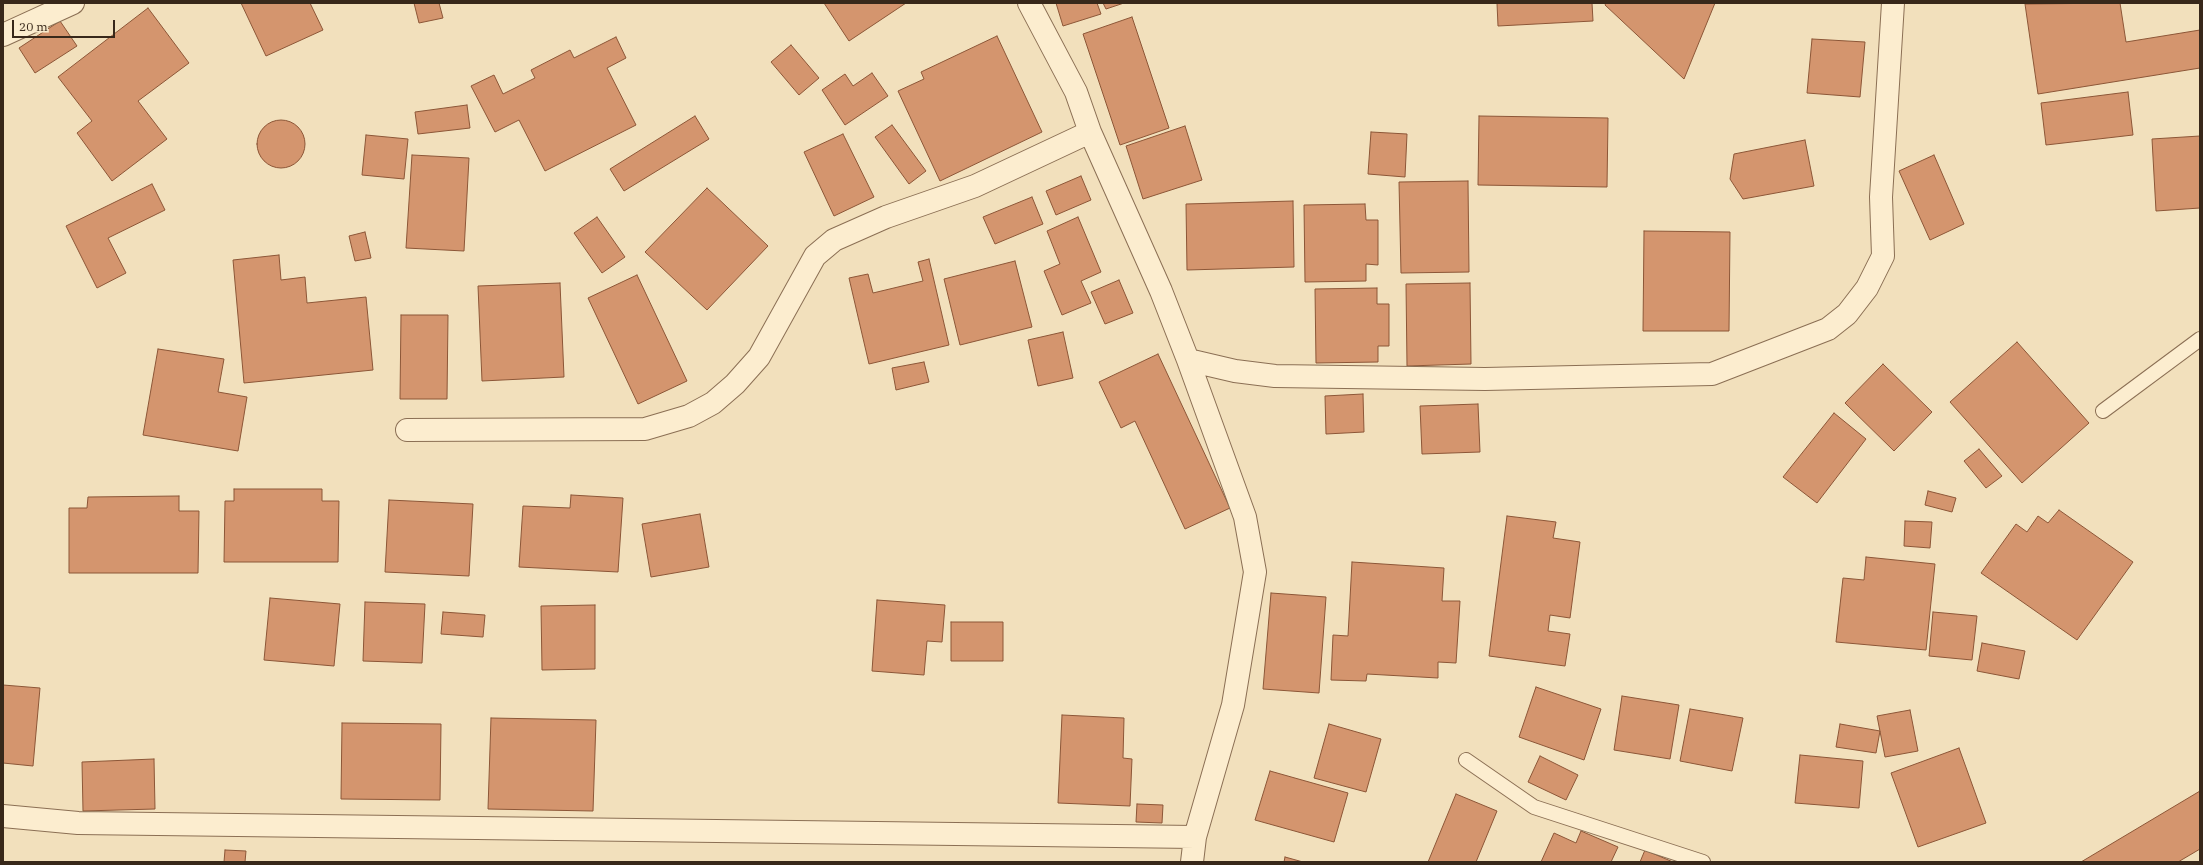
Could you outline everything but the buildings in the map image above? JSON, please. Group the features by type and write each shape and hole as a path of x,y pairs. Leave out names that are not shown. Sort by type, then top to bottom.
{"street":[{"path":"3,35 73,3"},
{"path":"1029,3 1076,92 1090,132 1161,291 1188,360 1245,517 1255,572 1233,704 1195,837 1192,862"},
{"path":"1188,360 1235,371 1275,376 1484,379 1712,374 1828,329 1847,314 1867,288 1883,256 1882,197 1893,3"},
{"path":"407,430 645,429 689,416 713,403 735,384 759,357 815,256 834,240 886,217 975,186 1090,132"},
{"path":"3,816 78,824 1195,837"}],"lane":[{"path":"2103,410 2200,339"},
{"path":"1466,760 1534,806 1703,862"}]}
